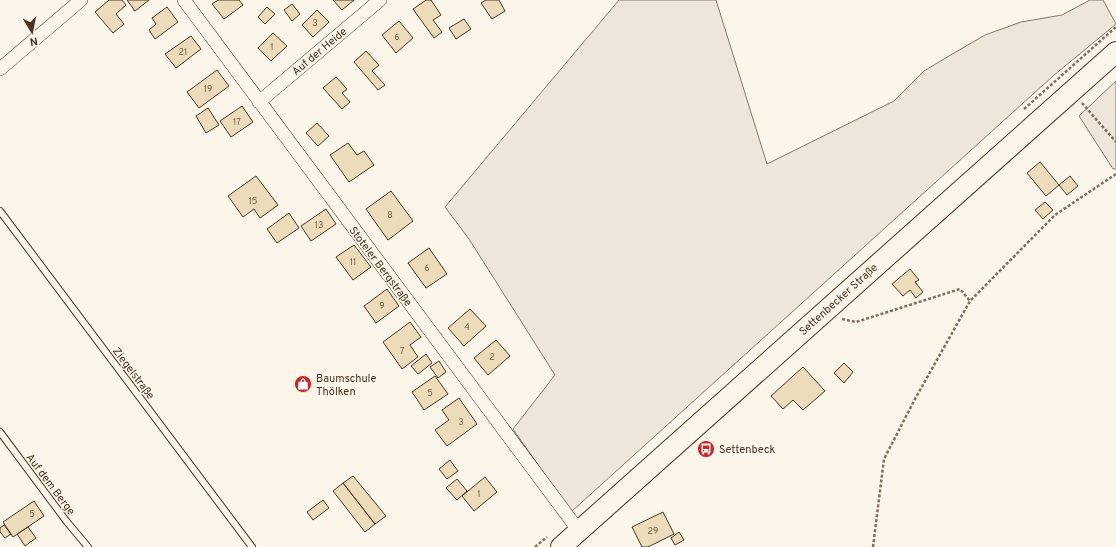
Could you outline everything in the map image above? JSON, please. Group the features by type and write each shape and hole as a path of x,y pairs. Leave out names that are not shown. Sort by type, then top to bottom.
{"main road":[{"name":"Settenbecker Straße","path":"562,547 1116,52"}],"street":[{"path":"0,69 81,0"},
{"name":"Stoteler Bergstraße","path":"184,0 579,531"},
{"name":"Auf der Heide","path":"259,102 380,0"}],"lane":[{"name":"Ziegelstraße","path":"0,211 252,547"},
{"name":"Auf dem Berge","path":"0,432 67,522 88,547"}],"path":[{"path":"1081,102 1116,142"},
{"path":"873,547 884,459 915,399 970,301 1055,215 1116,174"},
{"path":"822,314 856,322 960,289 970,301"}],"shaded area":[{"path":"619,0 716,0 767,164 894,101 924,71 985,35 1021,22 1062,15 1090,0 1103,0 1116,24 1053,76 571,512 513,429 555,375 469,239 445,207"},
{"path":"1116,81 1116,169 1113,169 1079,116"}],"building":[{"path":"109,0 122,0 126,5 116,14 124,24 113,33 95,12"},
{"path":"127,0 149,0 135,11"},
{"path":"218,0 239,0 243,5 224,19 212,4"},
{"path":"333,0 354,0 342,10"},
{"path":"426,0 431,0 441,15 433,20 442,32 434,38 413,9"},
{"path":"486,0 499,0 505,11 492,19 481,3"},
{"path":"292,4 300,14 292,21 284,10"},
{"path":"167,7 178,22 155,39 149,30 156,24 152,18"},
{"path":"267,7 275,14 265,24 258,17"},
{"path":"317,10 329,22 313,37 302,25"},
{"path":"464,19 471,29 456,39 449,28"},
{"path":"399,21 413,38 396,53 382,35"},
{"path":"273,33 287,46 271,61 258,48"},
{"path":"191,36 201,49 176,68 165,54"},
{"path":"366,51 379,65 372,71 385,85 378,90 354,62"},
{"path":"217,70 229,86 199,108 187,92"},
{"path":"336,77 347,89 342,93 350,102 342,109 323,88"},
{"path":"242,106 253,122 231,137 220,121"},
{"path":"208,108 219,125 206,133 196,116"},
{"path":"317,123 329,136 318,146 306,133"},
{"path":"348,143 357,155 364,151 374,165 349,182 330,155"},
{"path":"1040,162 1059,185 1046,196 1027,173"},
{"path":"256,176 278,205 260,218 254,209 243,217 228,196"},
{"path":"1070,176 1078,186 1067,195 1059,185"},
{"path":"391,191 413,221 388,240 366,209"},
{"path":"1045,202 1053,210 1043,219 1035,210"},
{"path":"326,209 336,224 311,241 301,226"},
{"path":"289,213 299,228 277,243 267,229"},
{"path":"354,245 371,267 353,280 336,257"},
{"path":"429,248 447,274 426,288 408,263"},
{"path":"910,269 919,280 915,282 923,292 916,298 910,290 903,296 892,284"},
{"path":"387,289 399,306 376,323 364,306"},
{"path":"470,309 486,326 464,346 448,328"},
{"path":"410,322 421,337 410,345 418,357 402,369 383,342"},
{"path":"496,340 510,356 488,375 474,358"},
{"path":"426,354 432,363 418,374 411,366"},
{"path":"439,361 446,372 438,378 430,367"},
{"path":"844,363 853,372 844,383 834,373"},
{"path":"803,367 825,391 803,410 793,400 783,409 771,396"},
{"path":"435,376 448,394 424,410 412,392"},
{"path":"459,398 477,424 447,446 435,430 449,420 442,410"},
{"path":"450,460 458,471 447,479 439,469"},
{"path":"353,476 386,516 375,524 343,483"},
{"path":"485,477 497,492 474,511 462,496"},
{"path":"457,479 467,491 457,500 446,488"},
{"path":"343,483 375,524 365,532 333,491"},
{"path":"323,500 329,508 313,520 307,512"},
{"path":"34,501 44,516 13,537 3,522"},
{"path":"663,512 674,534 648,547 642,547 632,527"},
{"path":"4,525 11,534 5,538 0,532 0,528"},
{"path":"28,527 36,538 25,546 17,534"},
{"path":"679,532 684,540 675,545 671,538"}],"place":[{"name":"Baumschule Thölken","path":"303,384"},
{"name":"Settenbeck","path":"706,449"}]}
